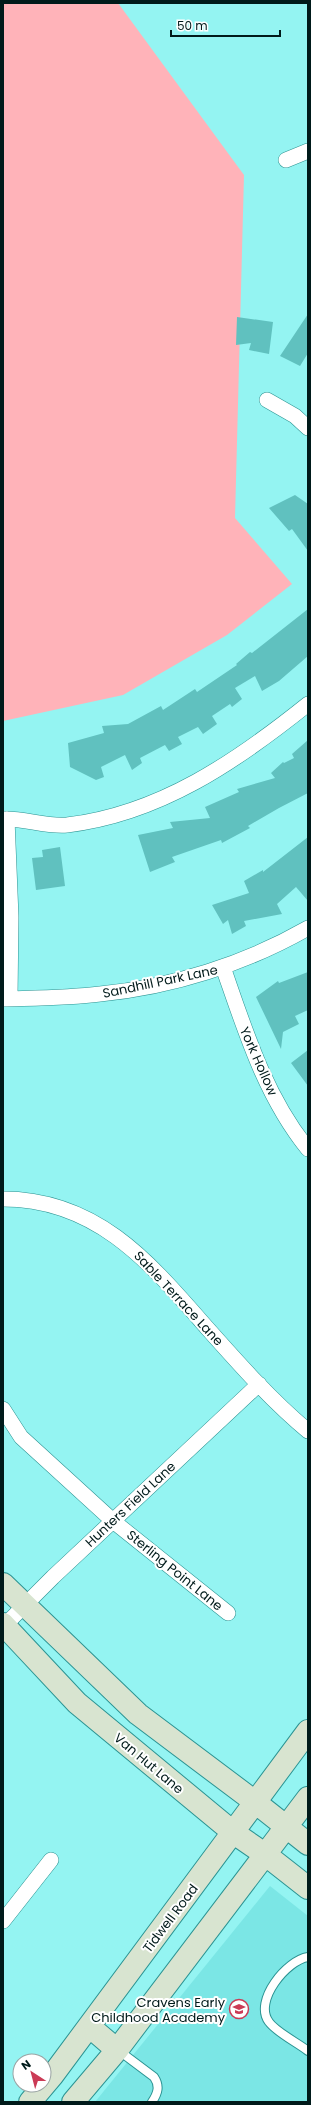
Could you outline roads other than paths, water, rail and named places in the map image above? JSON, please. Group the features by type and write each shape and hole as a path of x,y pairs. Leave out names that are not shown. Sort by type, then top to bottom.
{"main road":[{"path":"3,1584 138,1714 308,1844"},
{"name":"Van Hut Lane","path":"3,1625 78,1703 234,1833 266,1855 308,1888"},
{"name":"Tidwell Road","path":"30,2102 234,1833 255,1802 308,1731"},
{"path":"73,2102 117,2050 308,1798"},
{"path":"89,2026 117,2050"}],"street":[{"path":"286,160 308,151"},
{"path":"267,400 295,416 308,428"},
{"path":"6,999 11,917 5,819 64,825 110,818 142,808 179,791 222,767 308,704"},
{"name":"Sandhill Park Lane","path":"6,999 102,994 174,980 223,967 308,928"},
{"name":"York Hollow","path":"223,967 260,1069 288,1120 308,1149"},
{"name":"Sable Terrace Lane","path":"3,1199 26,1200 61,1208 93,1221 123,1240 161,1276 258,1384 308,1432"},
{"name":"Hunters Field Lane","path":"3,1625 258,1384"},
{"name":"Sterling Point Lane","path":"3,1410 21,1437 113,1521 228,1613"},
{"path":"3,1921 51,1860"}],"lane":[{"path":"308,1957 299,1958 292,1964 269,1992 264,2002 264,2009 270,2023 308,2051"},
{"path":"117,2050 154,2077 158,2082 158,2090 152,2102"}],"place":[{"name":"Cravens Early Childhood Academy","path":"239,2009"}]}
